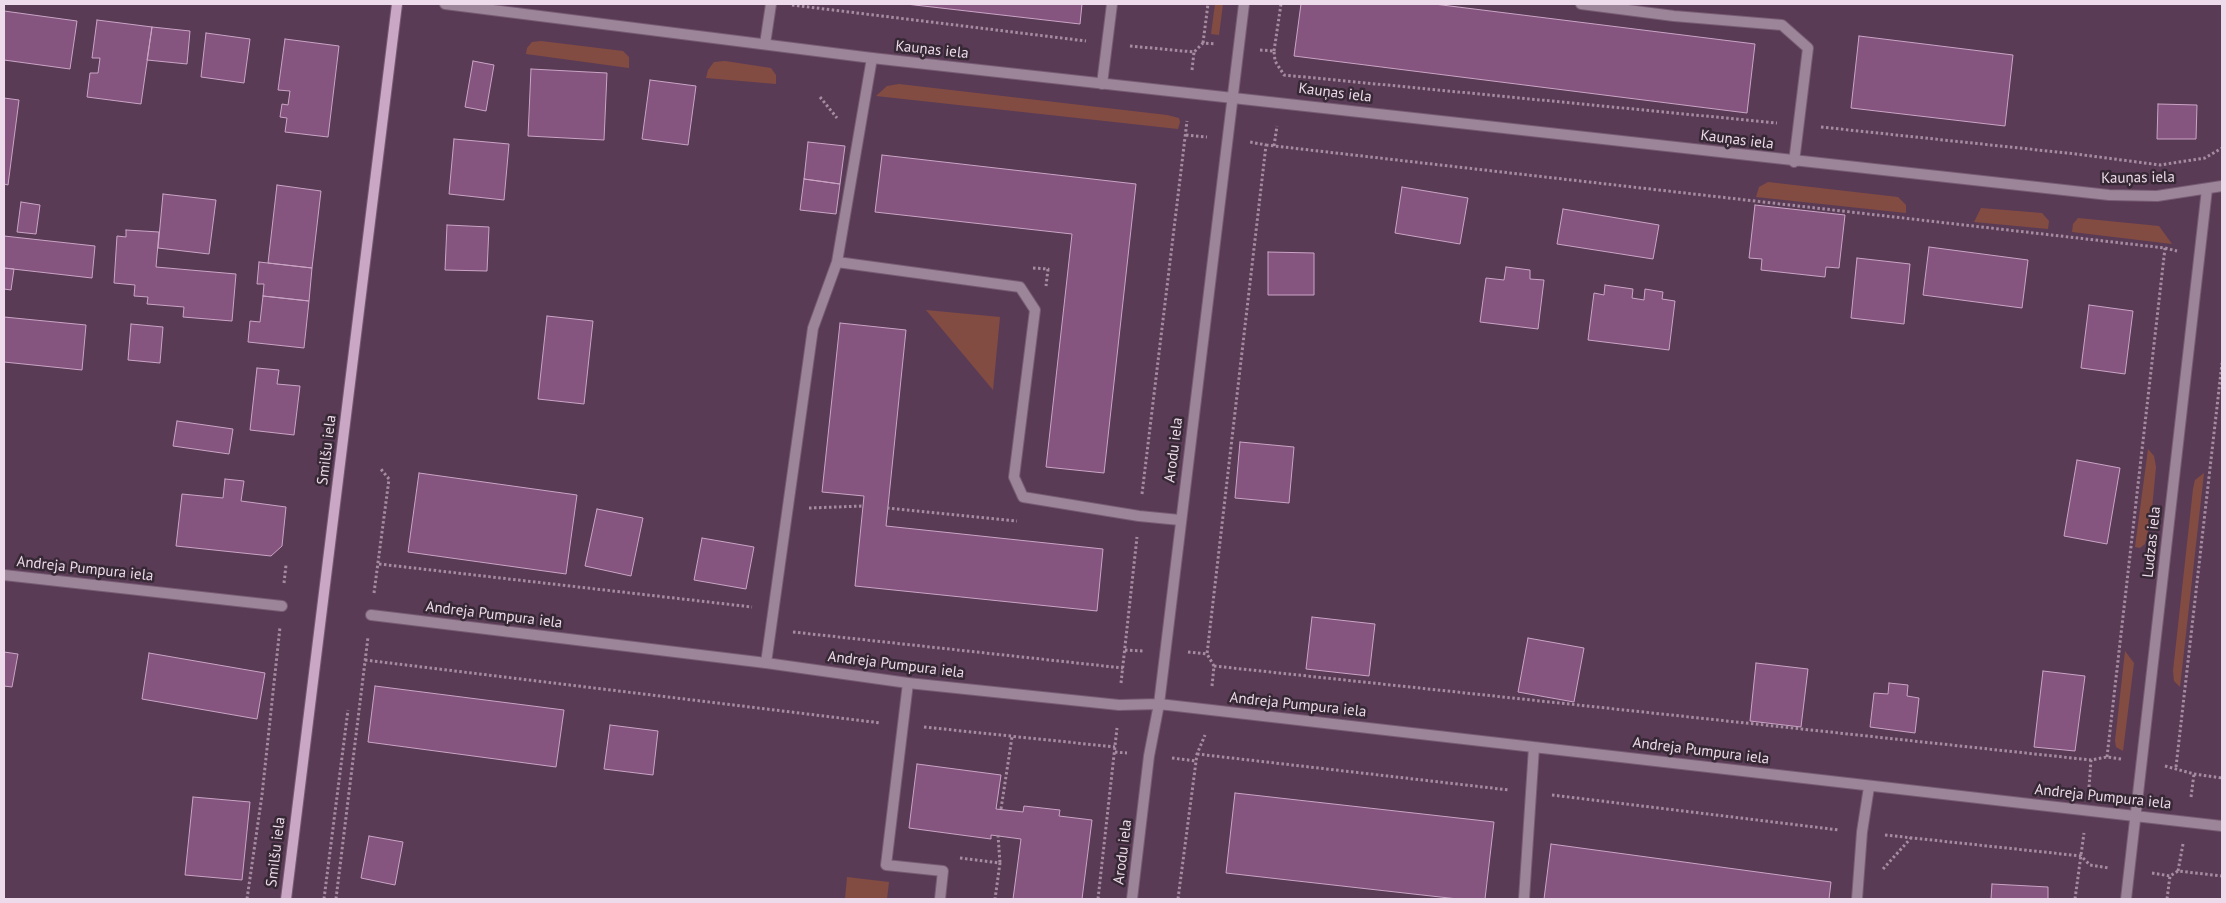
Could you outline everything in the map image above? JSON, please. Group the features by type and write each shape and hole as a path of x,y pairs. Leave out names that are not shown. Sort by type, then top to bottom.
{"street":[{"name":"Smilšu iela","path":"286,899 397,4"},
{"name":"Kauņas iela","path":"445,4 872,58 1233,97 1794,162 2109,195 2157,196 2222,186"},
{"path":"765,44 771,4"},
{"path":"1102,84 1112,4"},
{"name":"Arodu iela","path":"1132,899 1149,756 1159,704 1244,4"},
{"path":"1581,4 1674,16 1782,25 1808,48 1794,162"},
{"path":"766,663 813,328 837,262 872,58"},
{"name":"Ludzas iela","path":"2126,899 2207,189"},
{"path":"837,262 1020,287 1035,310 1014,477 1022,497 1139,516 1180,520"},
{"name":"Andreja Pumpura iela","path":"4,575 282,606"},
{"name":"Andreja Pumpura iela","path":"371,615 766,663 908,683 1119,705 1159,704 1534,746 1869,787 2137,815 2222,826"},
{"path":"908,683 886,864 943,872 940,899"},
{"path":"1524,899 1534,746"},
{"path":"1856,899 1862,832 1869,787"}],"path":[{"path":"782,4 1107,44 1194,52"},
{"path":"1192,70 1194,52 1203,43 1208,4"},
{"path":"1281,4 1274,51 1275,61 1284,75 1798,125 2076,154 2160,165 2205,158 2222,148"},
{"path":"1203,43 1212,44"},
{"path":"1260,50 1274,51"},
{"path":"1121,686 1139,516 1187,121"},
{"path":"1274,146 1277,126"},
{"path":"1186,135 1207,137"},
{"path":"1249,142 2178,251"},
{"path":"1212,686 1214,666 1207,654 1266,145"},
{"path":"2107,757 2165,248"},
{"path":"1028,267 1048,269 1046,289"},
{"path":"2176,767 2222,363"},
{"path":"336,899 389,479 380,468"},
{"path":"804,508 863,506"},
{"path":"887,508 1019,521"},
{"path":"248,899 278,650"},
{"path":"1125,650 1143,652"},
{"path":"1182,651 1207,654"},
{"path":"365,660 765,710 1012,737 1128,753"},
{"path":"1214,666 2091,760 2107,757 2121,759"},
{"path":"324,899 348,710"},
{"path":"1098,899 1117,728"},
{"path":"1178,899 1197,754 1205,735"},
{"path":"1001,809 1012,737"},
{"path":"1197,754 2081,856 2090,865 2110,868"},
{"path":"1171,758 1196,761"},
{"path":"2089,787 2091,760"},
{"path":"2162,765 2176,767 2194,774 2222,778"},
{"path":"2190,797 2194,774"},
{"path":"2075,899 2085,831"},
{"path":"995,899 1000,863 998,835"},
{"path":"2178,871 2183,844"},
{"path":"952,857 1000,863"},
{"path":"2149,872 2170,876 2178,871 2222,876"},
{"path":"2167,899 2170,876"}],"shaded area":[{"path":"1215,4 1223,4 1219,35 1211,34"},
{"path":"541,41 623,51 629,57 629,68 526,54 527,48 532,42"},
{"path":"725,61 771,68 776,75 776,84 706,78 708,70 714,62"},
{"path":"899,84 1167,115 1179,118 1180,122 1178,129 876,96 887,86"},
{"path":"1768,182 1898,197 1906,205 1906,213 1756,197 1759,187"},
{"path":"1981,208 2042,213 2049,221 2048,229 1974,222"},
{"path":"2078,218 2159,226 2172,244 2072,232 2073,224"},
{"path":"926,310 1000,317 993,390"},
{"path":"2148,449 2154,456 2156,467 2151,519 2145,544 2140,548 2135,547"},
{"path":"2204,473 2180,687 2174,681 2173,671 2193,489 2195,480"},
{"path":"2125,651 2134,663 2123,751 2116,747 2115,741"},
{"path":"847,877 889,882 887,899 845,899"}],"building":[{"path":"906,4 1082,4 1080,24"},
{"path":"1301,4 1434,4 1755,44 1747,113 1294,56"},
{"path":"4,11 77,21 70,69 4,60"},
{"path":"97,20 152,27 141,104 87,97 90,73 98,73 100,58 92,58"},
{"path":"152,27 190,31 187,64 147,60"},
{"path":"206,33 250,39 244,83 201,77"},
{"path":"1859,36 2013,55 2005,126 1851,108"},
{"path":"285,39 339,46 328,137 285,132 287,118 280,117 282,104 288,105 290,91 278,90"},
{"path":"473,61 494,65 486,111 465,107"},
{"path":"531,69 607,73 604,140 528,136"},
{"path":"650,80 696,86 688,145 642,139"},
{"path":"4,98 19,100 8,185 4,184"},
{"path":"2158,104 2197,105 2196,139 2157,139"},
{"path":"454,139 509,144 504,200 449,194"},
{"path":"808,142 845,146 840,184 804,179"},
{"path":"882,155 1136,184 1104,473 1046,467 1072,234 875,212"},
{"path":"804,179 840,184 836,214 800,210"},
{"path":"277,185 321,191 312,268 268,263"},
{"path":"1402,187 1468,198 1460,244 1395,233"},
{"path":"163,194 216,200 209,254 158,248"},
{"path":"21,202 40,205 36,234 17,232"},
{"path":"1755,205 1845,215 1839,268 1826,267 1825,277 1761,270 1762,259 1749,258"},
{"path":"1563,209 1659,225 1653,259 1557,244"},
{"path":"447,225 489,227 487,271 445,270"},
{"path":"126,230 159,232 156,267 236,274 232,321 183,317 184,307 147,304 148,297 134,296 135,285 114,283 117,236 126,237"},
{"path":"4,236 95,246 92,278 4,268"},
{"path":"1929,247 2028,260 2022,308 1923,295"},
{"path":"1268,252 1314,253 1314,295 1268,295"},
{"path":"1857,258 1910,264 1904,324 1851,318"},
{"path":"259,262 312,268 309,301 263,296 264,284 257,284"},
{"path":"1506,267 1530,270 1530,279 1544,280 1538,329 1480,322 1486,278 1504,280"},
{"path":"4,268 14,269 11,290 4,289"},
{"path":"1605,285 1633,289 1632,298 1644,300 1645,289 1663,292 1662,299 1675,301 1669,350 1588,340 1594,293 1604,295"},
{"path":"263,296 309,301 304,348 248,342 250,321 260,322"},
{"path":"2089,305 2133,311 2125,374 2081,368"},
{"path":"547,316 593,321 584,404 538,399"},
{"path":"4,317 86,325 82,370 4,362"},
{"path":"840,323 906,330 886,526 1103,549 1097,611 855,586 864,496 822,492"},
{"path":"131,324 163,327 160,363 128,360"},
{"path":"257,368 279,370 277,384 300,386 294,435 250,430"},
{"path":"177,421 233,429 229,454 173,446"},
{"path":"1240,442 1294,447 1289,503 1235,498"},
{"path":"2077,460 2120,468 2107,544 2064,536"},
{"path":"419,473 577,495 566,574 408,552"},
{"path":"225,479 244,481 241,501 286,507 282,546 271,556 176,546 182,494 223,498"},
{"path":"597,509 643,518 631,576 585,566"},
{"path":"702,538 754,547 746,589 694,580"},
{"path":"1312,617 1375,624 1369,676 1306,669"},
{"path":"1528,638 1584,648 1574,702 1518,692"},
{"path":"4,652 18,654 12,687 4,686"},
{"path":"149,653 265,673 257,719 142,699"},
{"path":"1756,663 1808,669 1801,727 1750,721"},
{"path":"2043,671 2085,676 2075,751 2034,747"},
{"path":"1889,683 1908,685 1907,696 1919,698 1915,733 1870,727 1874,693 1888,694"},
{"path":"375,686 564,710 556,767 368,742"},
{"path":"610,725 658,731 653,775 604,769"},
{"path":"917,764 1001,775 996,809 1023,812 1024,806 1060,810 1059,816 1092,820 1082,899 1013,899 1021,839 991,835 991,839 909,828"},
{"path":"1235,793 1494,822 1485,899 1458,899 1226,873"},
{"path":"193,797 250,802 242,880 185,875"},
{"path":"369,836 403,842 395,885 361,878"},
{"path":"1551,844 1831,882 1829,899 1544,899"},
{"path":"1992,884 2048,887 2048,899 1991,899"}]}
